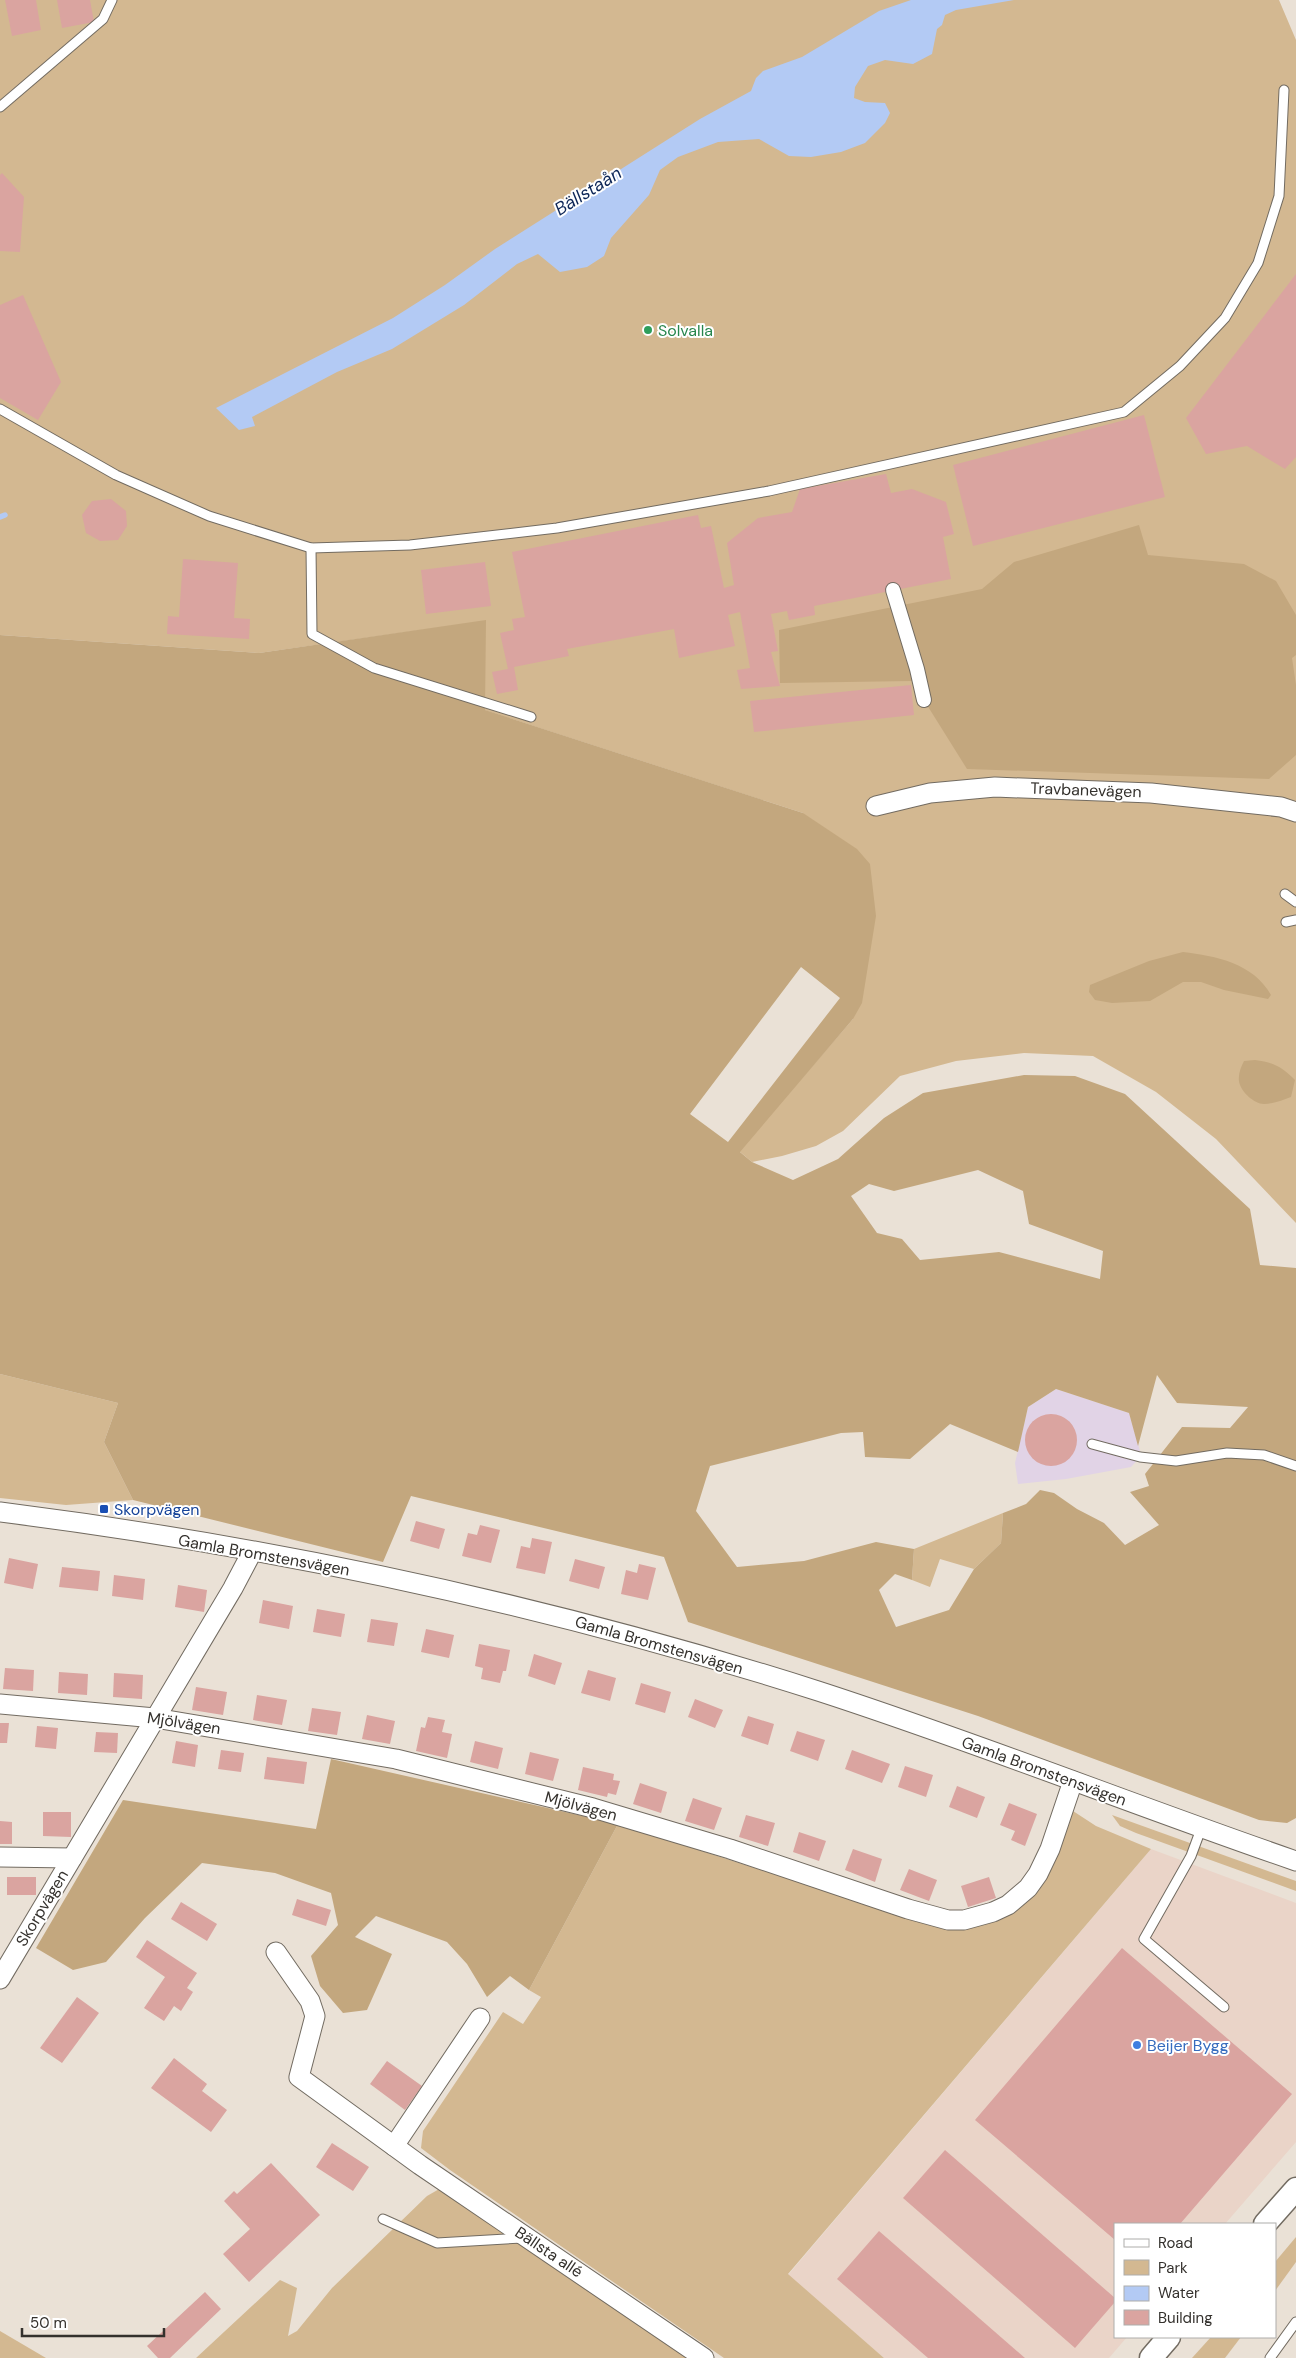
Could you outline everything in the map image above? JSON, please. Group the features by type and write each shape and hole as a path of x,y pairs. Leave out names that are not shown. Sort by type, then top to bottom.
{"street":[{"path":"893,590 924,700"},
{"name":"Travbanevägen","path":"876,806 930,793 995,786 1151,793 1281,807 1296,812"},
{"name":"Gamla Bromstensvägen","path":"0,1512 72,1521 252,1552 430,1587 607,1629 818,1691 1073,1781 1201,1829 1296,1861"},
{"name":"Skorpvägen","path":"0,1979 252,1552"},
{"name":"Mjölvägen","path":"0,1704 155,1718 358,1751 593,1808 730,1849 908,1909 948,1920 964,1920 994,1912 1008,1905 1028,1888 1038,1874 1050,1849 1073,1781"},
{"path":"0,1857 72,1858"},
{"name":"Bällsta allé","path":"276,1952 310,2001 315,2016 299,2077 394,2146 704,2358"},
{"path":"394,2146 480,2018"},
{"path":"1266,2223 1296,2188"},
{"path":"1151,2358 1168,2338"}],"lane":[{"path":"0,106 103,20 112,0"},
{"path":"0,409 116,476 209,516 311,548 410,545 557,528 769,491 1124,412 1180,366 1225,318 1258,263 1279,196 1284,90"},
{"path":"311,548 312,634 374,668 531,717"},
{"path":"1285,894 1296,902"},
{"path":"1286,922 1296,920"},
{"path":"1092,1444 1140,1457 1176,1462 1227,1453 1264,1455 1296,1466"},
{"path":"1201,1829 1191,1856 1144,1939 1224,2007"},
{"path":"383,2220 437,2243 527,2238"},
{"path":"1270,2358 1296,2322"}],"shaded area":[{"path":"1139,525 1148,555 1244,564 1276,581 1296,615 1296,655 1292,658 1296,685 1296,755 1269,779 967,769 912,681 780,683 779,630 982,589 1014,562"},
{"path":"486,620 485,710 803,813 857,849 870,864 876,916 862,1003 853,1019 740,1152 752,1162 793,1180 838,1159 884,1118 923,1093 1024,1075 1075,1076 1125,1094 1250,1209 1260,1265 1296,1268 1296,1818 1287,1823 1259,1820 978,1716 688,1622 664,1557 411,1496 383,1562 133,1500 104,1442 118,1403 0,1374 0,635 259,653","holes":["801,967 840,998 728,1142 690,1114","978,1170 1023,1191 1029,1224 1103,1251 1100,1279 999,1252 920,1260 902,1239 877,1233 851,1196 869,1184 894,1191","1157,1375 1177,1403 1248,1407 1230,1428 1182,1427 1145,1474 1149,1486 1130,1492 1159,1525 1125,1545 1104,1523 1077,1509 1054,1493 1040,1490 1026,1504 1003,1513 1001,1543 974,1569 949,1610 896,1627 879,1590 895,1574 912,1580 914,1549 876,1542 804,1561 737,1567 696,1511 710,1466 841,1433 863,1432 865,1457 910,1459 950,1424 1018,1452 1028,1407 1056,1389 1129,1413 1138,1446"]},
{"path":"1183,952 1221,959 1244,968 1263,984 1271,995 1268,999 1224,990 1201,982 1183,982 1150,1001 1112,1003 1095,1000 1089,992 1090,985 1149,961"},
{"path":"1255,1060 1277,1066 1295,1080 1291,1097 1274,1103 1264,1104 1256,1102 1248,1096 1240,1085 1239,1073 1244,1061"},
{"path":"1056,1389 1129,1413 1140,1451 1140,1457 1131,1467 1066,1479 1018,1484 1015,1463 1028,1407"},
{"path":"331,1759 618,1824 529,1990 510,1976 487,1997 467,1964 447,1942 376,1916 355,1937 392,1954 367,2010 343,2013 320,1986 311,1956 338,1925 331,1893 275,1873 202,1863 145,1918 106,1962 73,1970 36,1948 123,1800 316,1829"},
{"path":"1151,1849 1296,1903 1296,2142 1226,2223 1114,2223 1114,2338 1126,2338 1109,2358 884,2358 788,2275"}],"green space":[{"name":"Solvalla","path":"0,0 1279,0 1296,40 1296,1223 1216,1139 1156,1092 1093,1056 1024,1053 956,1061 900,1076 843,1131 816,1146 752,1162 739,1151 853,1019 803,813 484,710 485,621 259,653 0,635"},
{"path":"0,1374 118,1403 104,1442 133,1500 66,1505 0,1498"},
{"path":"1003,1513 1001,1543 974,1569 940,1559 930,1587 912,1580 914,1549"},
{"path":"1073,1811 1096,1826 1151,1849 788,2274 884,2358 724,2358 450,2170 421,2148 423,2131 503,2012 523,2024 541,1997 529,1990 618,1824 941,1928 975,1927 997,1921 1023,1902"},
{"path":"1112,1815 1296,1881 1296,1891 1136,1833 1120,1826"},
{"path":"441,2188 695,2358 196,2358 280,2280 297,2288 288,2336 297,2331 332,2288 427,2196"},
{"path":"1296,2237 1296,2262 1276,2290 1276,2261"},
{"path":"0,2331 46,2358 0,2358"},
{"path":"1210,2338 1240,2338 1225,2358 1192,2358"}],"water":[{"path":"911,0 1014,0 956,10 945,15 942,25 937,29 932,54 913,64 885,60 868,66 855,87 854,98 865,102 885,103 890,113 885,123 865,143 841,152 811,157 789,156 759,139 718,142 678,157 660,170 649,195 611,238 604,256 587,267 560,272 538,254 517,264 464,305 392,349 337,372 252,417 255,426 239,430 216,408 393,318 445,285 495,249 700,119 751,91 756,78 763,71 802,57 879,11"}],"building":[{"path":"5,0 36,0 41,30 12,36"},
{"path":"57,0 90,0 94,22 62,28"},
{"path":"2,173 24,197 20,252 0,251 0,175"},
{"path":"1296,274 1296,457 1285,469 1247,446 1206,454 1186,418"},
{"path":"23,295 61,382 38,420 0,398 0,305"},
{"path":"1144,415 1165,497 973,546 953,465"},
{"path":"886,474 891,493 912,489 946,502 954,534 943,537 951,579 814,606 815,615 789,620 787,611 771,614 778,651 771,652 780,686 741,689 737,670 750,668 740,612 728,615 735,646 679,658 674,629 567,649 569,656 514,667 518,690 497,694 492,672 508,669 500,633 514,630 512,619 525,617 512,552 698,515 701,528 711,526 724,588 734,585 727,543 758,518 792,512 800,489"},
{"path":"111,499 126,511 127,526 118,540 100,541 86,533 82,515 92,501"},
{"path":"183,559 238,563 234,618 250,619 249,639 167,634 168,616 179,617"},
{"path":"485,562 491,606 426,614 421,570"},
{"path":"911,685 914,715 754,732 750,701"},
{"path":"1051,1414 1061,1416 1069,1422 1075,1430 1077,1440 1075,1450 1069,1458 1061,1464 1051,1466 1041,1464 1033,1458 1027,1450 1025,1440 1027,1430 1033,1422 1041,1416"},
{"path":"416,1521 445,1529 439,1549 410,1541"},
{"path":"480,1525 500,1530 491,1563 462,1556 468,1533 477,1535"},
{"path":"532,1538 552,1542 545,1574 516,1568 521,1546 530,1548"},
{"path":"9,1558 38,1564 33,1589 4,1583"},
{"path":"575,1559 605,1567 599,1589 569,1581"},
{"path":"639,1564 656,1568 648,1600 621,1594 626,1570 637,1573"},
{"path":"62,1567 100,1571 98,1591 59,1587"},
{"path":"114,1575 145,1579 143,1600 112,1596"},
{"path":"178,1585 207,1590 204,1612 175,1607"},
{"path":"263,1600 293,1606 289,1629 259,1623"},
{"path":"317,1609 345,1614 341,1637 313,1632"},
{"path":"371,1619 398,1623 394,1646 367,1642"},
{"path":"426,1629 454,1635 449,1658 421,1652"},
{"path":"479,1644 510,1650 506,1671 503,1671 500,1683 481,1679 483,1668 475,1666"},
{"path":"534,1654 562,1663 555,1685 528,1676"},
{"path":"5,1668 34,1670 33,1691 3,1689"},
{"path":"588,1670 616,1678 610,1701 581,1693"},
{"path":"59,1672 88,1674 87,1695 58,1693"},
{"path":"114,1673 143,1675 142,1699 113,1697"},
{"path":"641,1683 671,1692 665,1713 635,1704"},
{"path":"196,1687 227,1692 223,1715 192,1710"},
{"path":"257,1695 287,1700 282,1725 253,1720"},
{"path":"695,1699 723,1710 715,1728 688,1717"},
{"path":"312,1708 341,1712 337,1735 308,1731"},
{"path":"367,1715 395,1721 390,1744 362,1739"},
{"path":"748,1716 774,1724 768,1745 741,1736"},
{"path":"428,1717 445,1720 442,1732 452,1734 447,1758 416,1751 421,1727 425,1728"},
{"path":"0,1723 9,1723 7,1743 0,1743"},
{"path":"37,1726 58,1728 56,1749 35,1747"},
{"path":"797,1731 825,1740 818,1761 790,1751"},
{"path":"96,1732 118,1733 117,1753 94,1752"},
{"path":"176,1741 198,1745 195,1767 172,1763"},
{"path":"475,1741 503,1748 498,1769 470,1762"},
{"path":"221,1750 244,1753 241,1772 218,1769"},
{"path":"852,1750 890,1764 882,1783 845,1769"},
{"path":"530,1752 559,1759 553,1781 525,1774"},
{"path":"267,1757 307,1762 304,1784 264,1779"},
{"path":"905,1766 933,1775 926,1797 898,1787"},
{"path":"583,1767 614,1774 613,1780 620,1781 616,1795 608,1793 607,1797 578,1790"},
{"path":"640,1783 667,1792 661,1813 633,1804"},
{"path":"957,1786 985,1797 977,1818 949,1807"},
{"path":"693,1798 722,1808 714,1830 685,1821"},
{"path":"1009,1803 1037,1814 1025,1846 1011,1840 1015,1831 1000,1825"},
{"path":"43,1812 71,1812 71,1837 43,1836"},
{"path":"746,1815 775,1823 768,1846 739,1837"},
{"path":"0,1821 12,1822 12,1844 0,1844"},
{"path":"799,1832 826,1841 819,1861 793,1852"},
{"path":"853,1849 882,1859 875,1882 845,1870"},
{"path":"909,1869 937,1880 929,1901 900,1890"},
{"path":"7,1877 36,1877 36,1895 7,1895"},
{"path":"989,1877 996,1898 968,1907 961,1886"},
{"path":"297,1899 331,1910 326,1926 292,1915"},
{"path":"181,1902 217,1924 207,1941 171,1919"},
{"path":"147,1940 197,1973 187,1988 193,1992 181,2011 174,2006 164,2021 144,2008 165,1977 136,1957"},
{"name":"Beijer Bygg","path":"1122,1948 1292,2094 1181,2223 1114,2223 1114,2239 975,2120"},
{"path":"77,1997 99,2013 62,2063 40,2048"},
{"path":"174,2058 207,2084 202,2091 227,2110 211,2132 151,2088"},
{"path":"387,2061 422,2086 405,2110 370,2084"},
{"path":"332,2143 369,2167 353,2191 316,2167"},
{"path":"945,2150 1114,2297 1114,2303 1075,2348 903,2198"},
{"path":"271,2163 320,2215 249,2282 223,2254 250,2229 224,2201 234,2191 237,2194"},
{"path":"879,2231 1025,2358 928,2358 837,2279"},
{"path":"205,2292 221,2309 170,2358 158,2358 147,2346"}],"waterway":[{"name":"Bällstaån","path":"0,517 5,515"}],"place":[{"name":"Solvalla","path":"648,330"},
{"name":"Skorpvägen","path":"104,1509"},
{"name":"Beijer Bygg","path":"1137,2045"}]}
